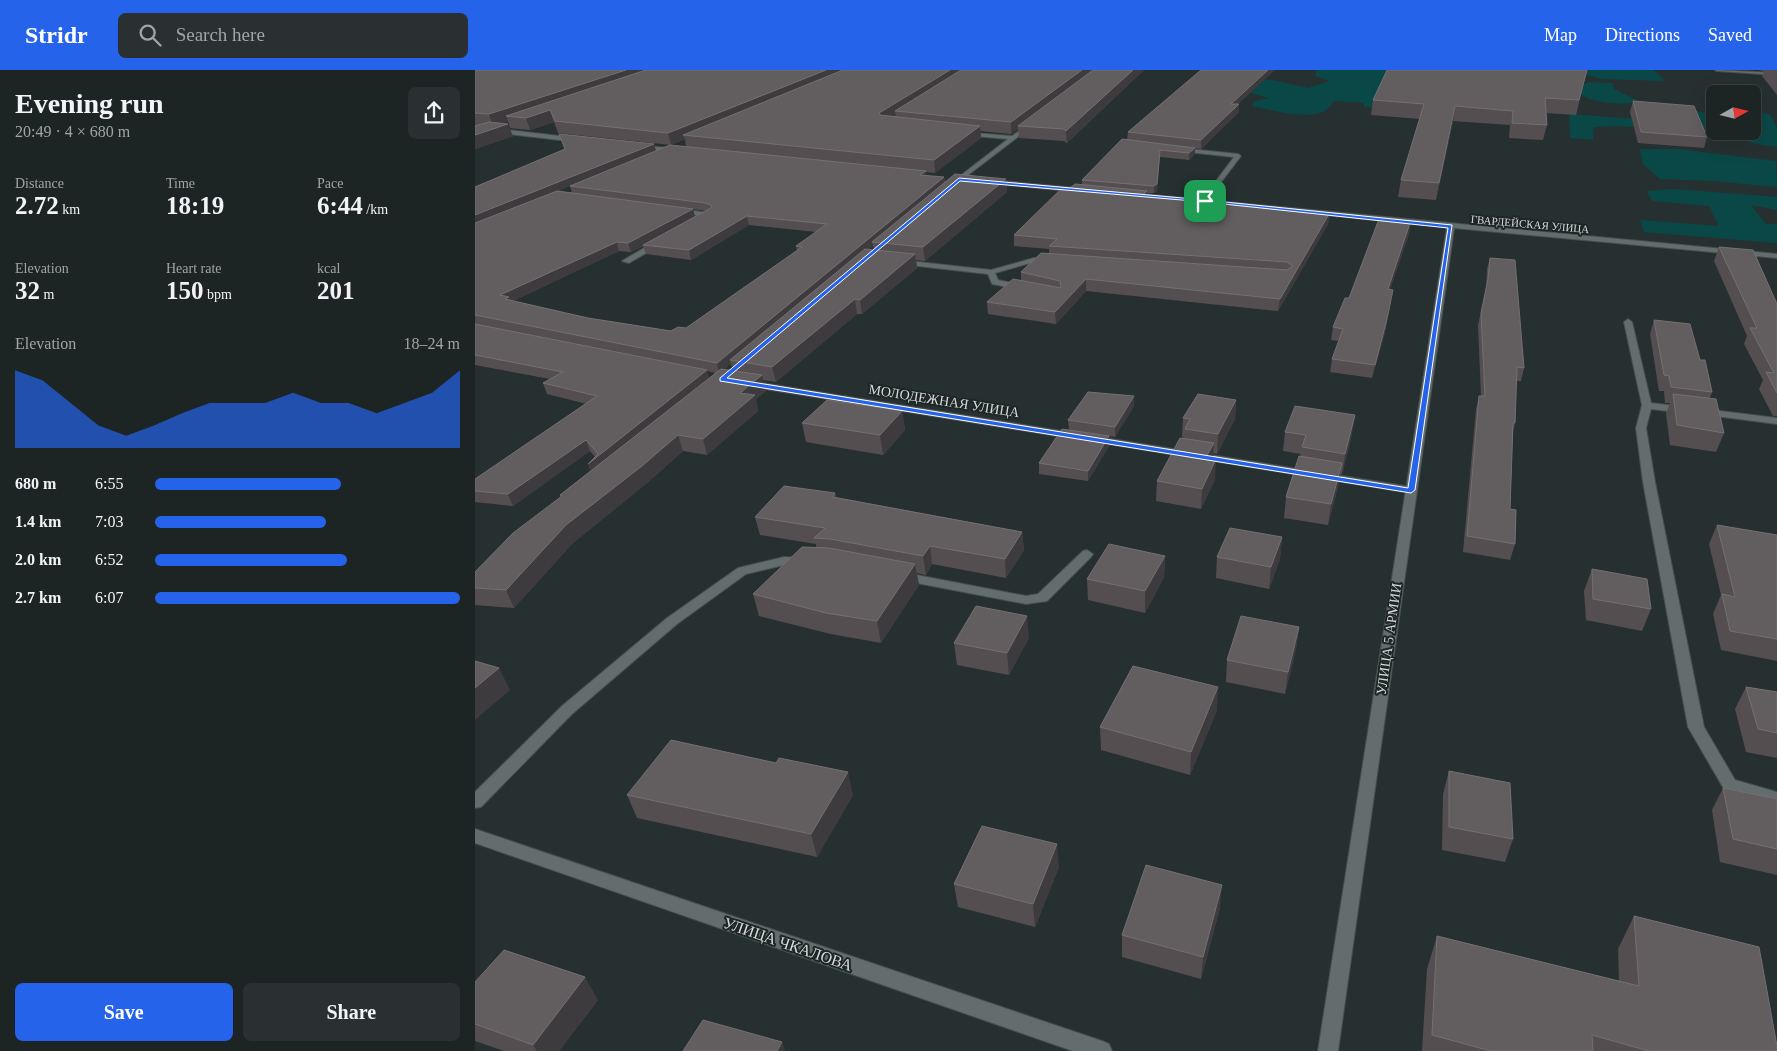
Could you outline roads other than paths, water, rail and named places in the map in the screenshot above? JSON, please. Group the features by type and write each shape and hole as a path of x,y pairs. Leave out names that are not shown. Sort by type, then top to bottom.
{"main road":[{"path":"1717,70 1777,74"},
{"path":"945,192 954,179 1035,121"},
{"path":"482,134 513,124"},
{"path":"475,128 583,140"},
{"path":"954,132 1013,138"},
{"path":"631,146 690,152"},
{"path":"653,157 679,146"},
{"path":"1175,149 1239,156 1205,201"},
{"path":"954,179 969,180"},
{"path":"979,181 1087,191"},
{"name":"ГВАРДЕЙСКАЯ УЛИЦА","path":"1126,194 1777,256"},
{"path":"664,208 708,215 691,224"},
{"name":"УЛИЦА 5 АРМИИ","path":"1328,1051 1451,226"},
{"path":"626,261 667,238"},
{"path":"895,262 991,272 1033,260 1053,262"},
{"path":"991,272 995,282 1030,290"},
{"path":"1628,322 1647,405 1641,428 1649,482 1696,727 1730,785 1777,798"},
{"name":"МОЛОДЕЖНАЯ УЛИЦА","path":"742,383 1411,490"},
{"path":"1647,405 1777,422"},
{"path":"891,574 1027,600 1041,598 1087,554"},
{"path":"475,802 567,710 672,621 742,571 784,561 814,562"},
{"name":"УЛИЦА ЧКАЛОВА","path":"475,836 1102,1051"}]}
